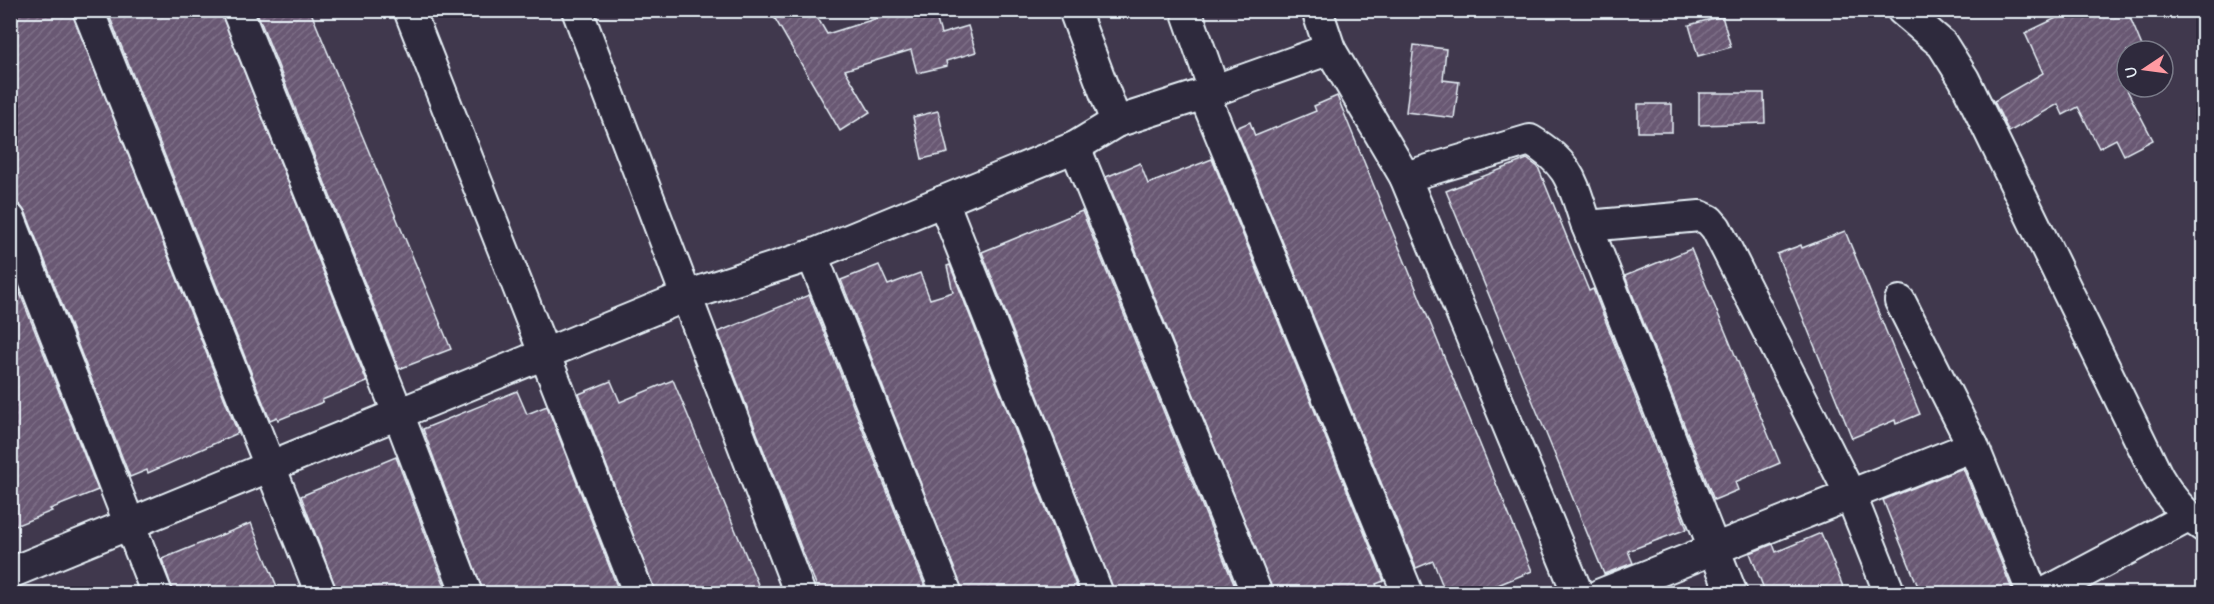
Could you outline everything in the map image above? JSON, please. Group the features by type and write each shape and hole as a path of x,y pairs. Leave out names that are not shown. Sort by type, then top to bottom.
{"street":[{"path":"88,10 321,594"},
{"path":"237,10 398,413 467,594"},
{"path":"409,10 639,594"},
{"path":"577,10 800,594"},
{"path":"1074,10 1116,122"},
{"path":"1186,10 1209,92 1408,594"},
{"path":"1317,10 1330,49 1405,177 1578,594"},
{"path":"1902,10 1942,44 1964,79 2158,477 2169,495 2196,522 2043,594"},
{"path":"18,594 10,574 271,468 545,352 686,296 812,255 1075,147 1116,122 1330,49"},
{"path":"1405,177 1530,140 1551,152 1569,174 1587,226 1732,594"},
{"path":"1075,147 1257,594"},
{"path":"943,201 1098,594"},
{"path":"1587,226 1700,216 1709,220 1716,228 1851,496 1890,594"},
{"path":"10,219 157,594"},
{"path":"812,255 948,594"},
{"path":"1900,301 1973,446 2033,594"},
{"path":"1601,594 1973,446"}],"building":[{"path":"23,10 71,10 238,433 148,473 147,470 130,477 26,213 20,205 10,202 10,16"},
{"path":"107,10 220,10 367,382 278,420 277,417 270,420"},
{"path":"256,10 310,10 451,349 399,369"},
{"path":"770,10 813,10 827,34 903,10 934,10 941,34 968,26 976,52 946,61 947,66 917,73 911,50 845,70 870,112 840,131"},
{"path":"2073,10 2127,10 2139,39 2115,39 2115,99 2132,99 2153,140 2124,155 2116,139 2099,148 2078,107 2063,115 2058,104 2009,132 1994,101 2043,73 2025,33"},
{"path":"1722,16 1731,47 1698,56 1689,25"},
{"path":"1414,45 1446,49 1443,80 1459,82 1454,118 1406,112"},
{"path":"1699,93 1764,93 1765,123 1699,125"},
{"path":"1337,96 1532,571 1476,594 1446,594 1433,561 1416,568 1236,128 1250,122 1255,136 1316,111 1314,106"},
{"path":"1638,104 1672,104 1672,132 1638,132"},
{"path":"938,111 948,153 922,159 913,117"},
{"path":"1212,159 1384,581 1376,584 1380,594 1274,594 1106,177 1140,163 1148,184"},
{"path":"1527,159 1538,167 1589,291 1593,289 1687,529 1628,551 1633,563 1604,574 1446,191"},
{"path":"1082,211 1238,594 1115,594 982,252"},
{"path":"1845,231 1920,414 1896,424 1895,420 1852,438 1777,254 1801,245 1802,248"},
{"path":"1691,249 1780,463 1735,482 1738,490 1714,500 1625,276"},
{"path":"879,265 888,285 920,273 930,299 953,292 947,266 950,265 1079,593 964,594 841,280"},
{"path":"10,268 98,490 10,528"},
{"path":"809,295 928,594 820,594 802,550 718,332"},
{"path":"673,380 762,594 656,594 579,394 611,381 620,402"},
{"path":"517,391 527,414 547,406 620,594 484,594 423,429"},
{"path":"396,457 448,594 338,594 301,496"},
{"path":"1963,468 2014,594 1921,594 1883,500"},
{"path":"251,523 280,594 174,594 162,559"},
{"path":"1821,533 1846,594 1766,594 1750,553 1773,544 1776,552"}]}
